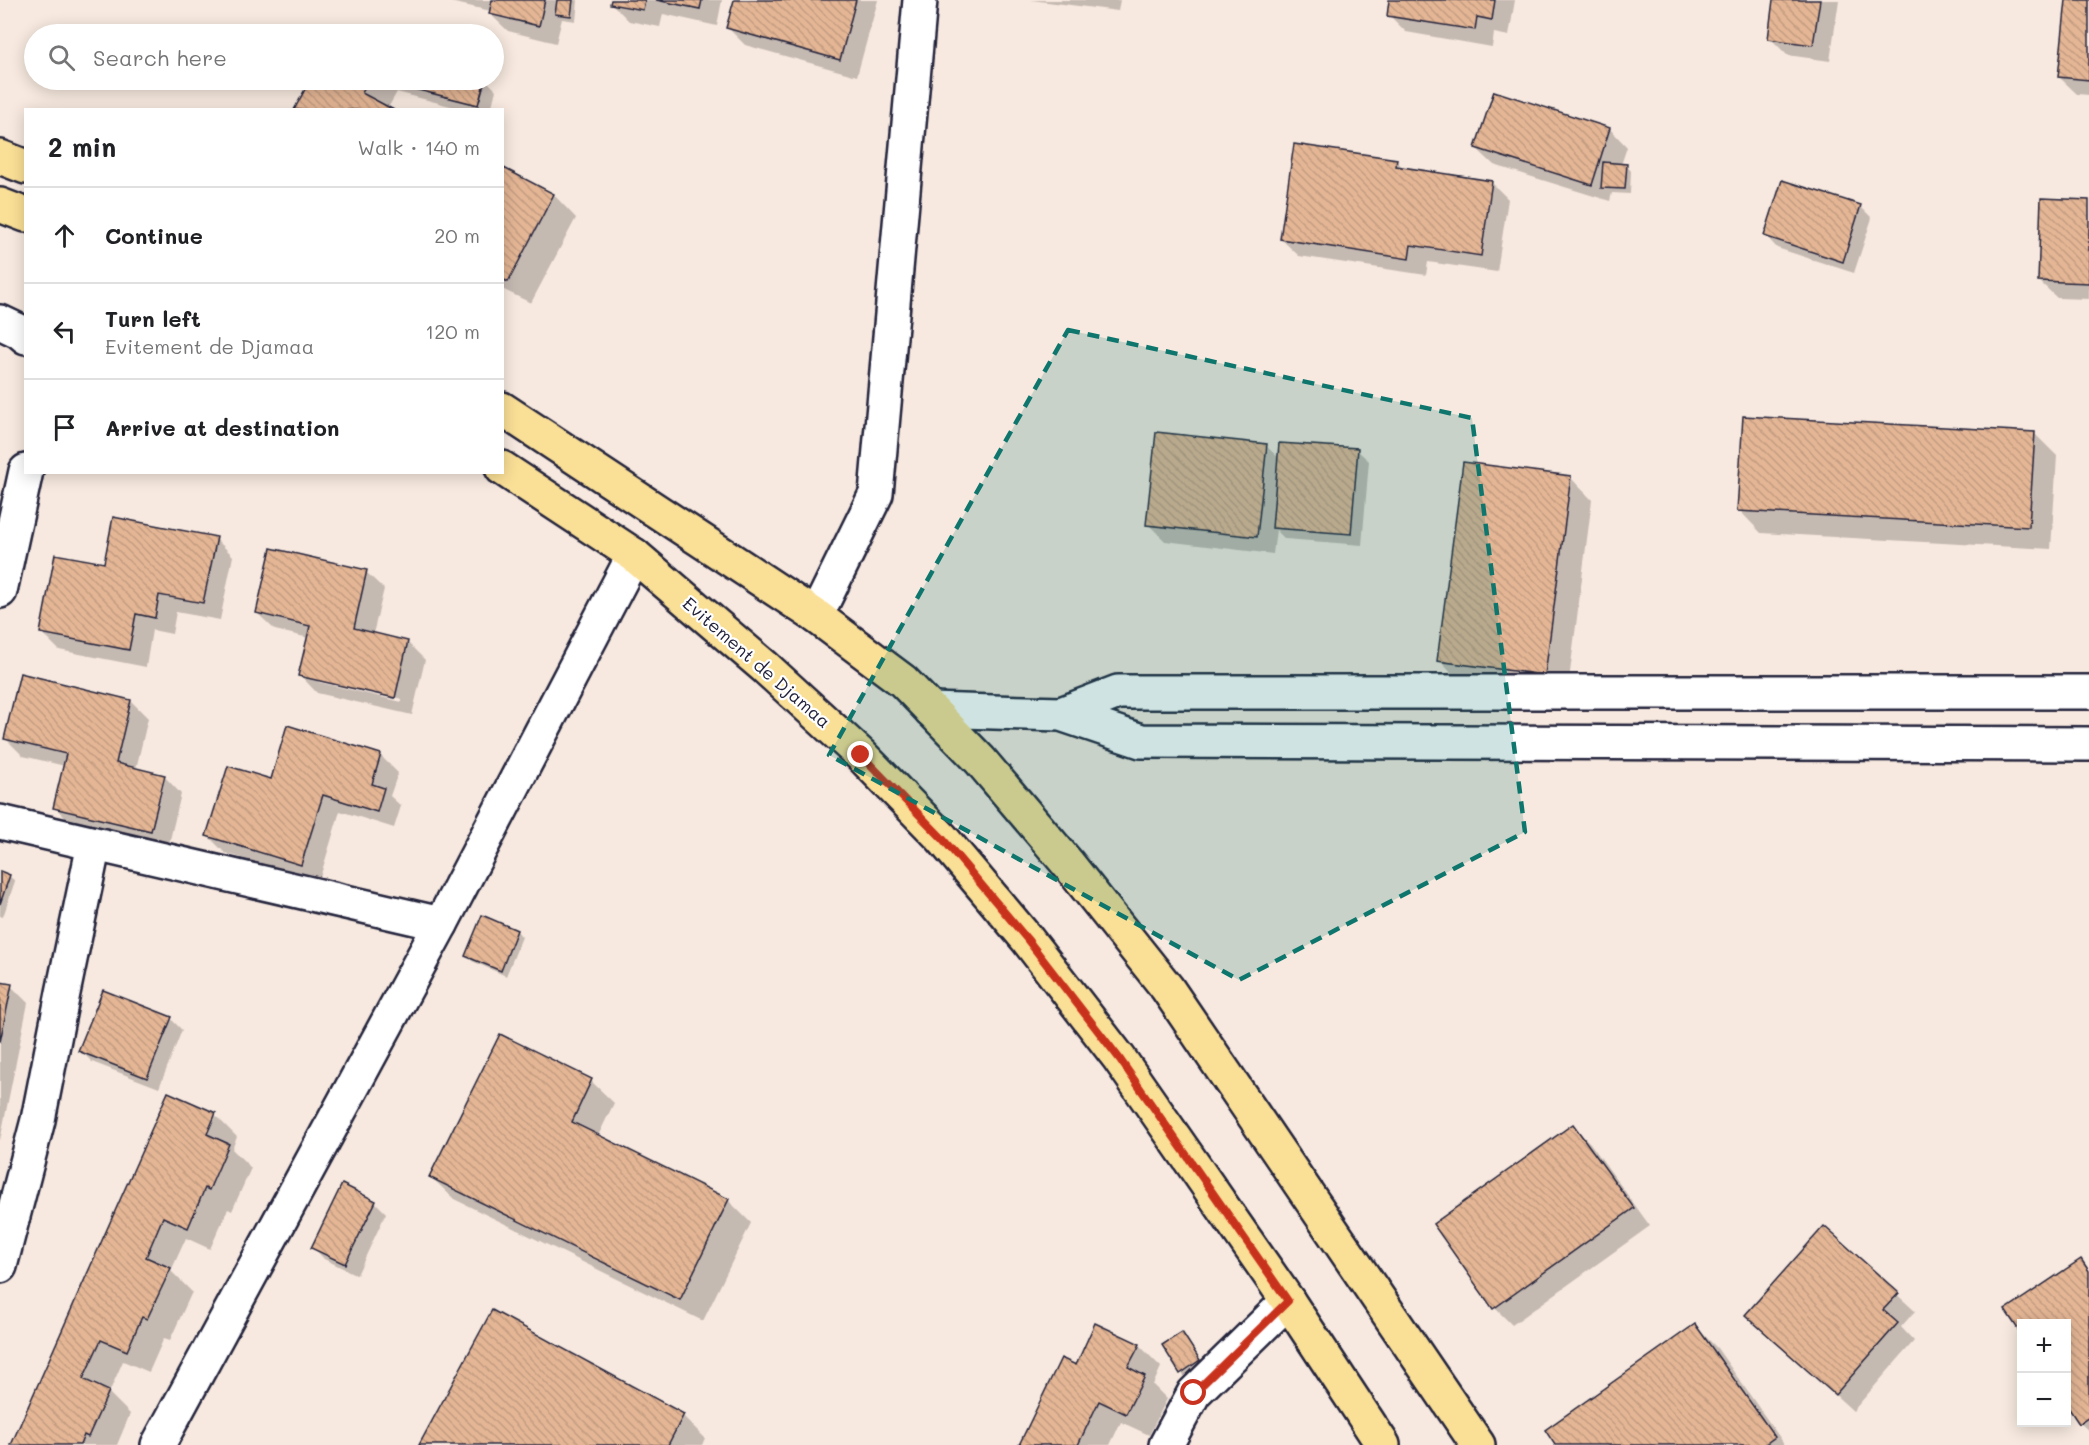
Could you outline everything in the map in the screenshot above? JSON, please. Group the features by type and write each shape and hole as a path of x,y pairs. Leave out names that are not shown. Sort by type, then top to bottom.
{"main road":[{"path":"0,157 24,166"},
{"path":"0,205 24,214"},
{"path":"504,410 816,616 903,681 980,760 1054,847 1167,988 1478,1445"},
{"name":"Evitement de Djamaa","path":"504,469 634,555 765,667 861,755 942,838 1027,939 1119,1058 1288,1301 1383,1445"}],"street":[{"path":"816,616 876,494 920,0"},
{"path":"0,322 24,335"},
{"path":"0,591 25,474"},
{"path":"158,1445 441,924 634,555"},
{"path":"1061,714 1118,692 2089,692"},
{"path":"931,710 1061,714 1141,741 2089,744"},
{"path":"0,822 441,924"},
{"path":"0,1266 38,1120 94,844"},
{"path":"1166,1445 1194,1393 1288,1301"}],"highlighted area":[{"path":"1068,330 1472,418 1525,832 1239,980 829,755"}],"building":[{"path":"492,0 545,0 539,26 489,14"},
{"path":"557,0 573,0 571,16 555,14"},
{"path":"611,0 645,0 643,10 610,4"},
{"path":"656,0 702,0 700,9"},
{"path":"734,0 856,0 840,60 726,28"},
{"path":"1389,0 1495,0 1492,20 1477,17 1475,30 1387,16"},
{"path":"1773,0 1820,0 1813,45 1768,39"},
{"path":"2066,0 2089,0 2089,80 2058,77"},
{"path":"305,90 364,90 362,93 390,108 295,108"},
{"path":"419,90 482,90 478,105"},
{"path":"1494,91 1610,128 1592,185 1475,148"},
{"path":"1294,144 1397,159 1396,166 1492,181 1481,256 1411,245 1409,259 1280,239"},
{"path":"1603,162 1627,164 1625,189 1601,188"},
{"path":"504,168 554,194 508,282 504,280"},
{"path":"1782,180 1861,205 1843,262 1764,236"},
{"path":"2041,198 2089,200 2089,283 2038,281"},
{"path":"1743,416 2035,432 2029,527 1737,511"},
{"path":"1156,432 1267,444 1257,537 1146,525"},
{"path":"1279,443 1358,448 1351,534 1272,528"},
{"path":"1463,462 1571,476 1545,675 1437,661"},
{"path":"113,517 217,537 203,603 159,595 155,618 136,614 129,650 40,633 55,554 104,563"},
{"path":"271,548 367,570 354,628 408,641 395,698 298,676 310,626 256,613"},
{"path":"20,673 131,700 116,763 165,775 151,831 53,808 66,754 4,739"},
{"path":"287,725 381,754 372,784 384,788 377,812 323,795 301,865 206,836 228,766 271,779"},
{"path":"0,871 10,875 0,904"},
{"path":"482,915 517,930 501,971 465,956"},
{"path":"0,982 12,984 0,1042"},
{"path":"103,990 172,1017 147,1078 78,1051"},
{"path":"500,1034 592,1079 572,1122 729,1199 680,1300 429,1177"},
{"path":"168,1092 216,1113 207,1134 229,1144 209,1190 205,1188 188,1228 163,1217 146,1257 171,1268 147,1319 142,1317 127,1351 101,1340 83,1379 109,1391 88,1437 84,1435 80,1445 11,1445"},
{"path":"1573,1124 1634,1208 1493,1309 1433,1224"},
{"path":"342,1184 376,1201 345,1264 311,1248"},
{"path":"1824,1226 1899,1293 1883,1310 1898,1323 1835,1395 1745,1315"},
{"path":"2081,1259 2089,1271 2089,1417 2079,1424 2071,1412 2071,1319 2017,1319 2017,1328 2005,1310"},
{"path":"492,1310 684,1414 668,1445 419,1445"},
{"path":"1095,1323 1140,1344 1128,1367 1145,1376 1126,1414 1099,1401 1078,1445 1019,1445 1061,1358 1076,1365"},
{"path":"1695,1324 1775,1437 1764,1445 1555,1445 1545,1430"},
{"path":"1182,1332 1200,1360 1180,1374 1162,1345"}],"route":[{"path":"861,755 942,838 1027,939 1119,1058 1288,1301 1194,1393"}]}
